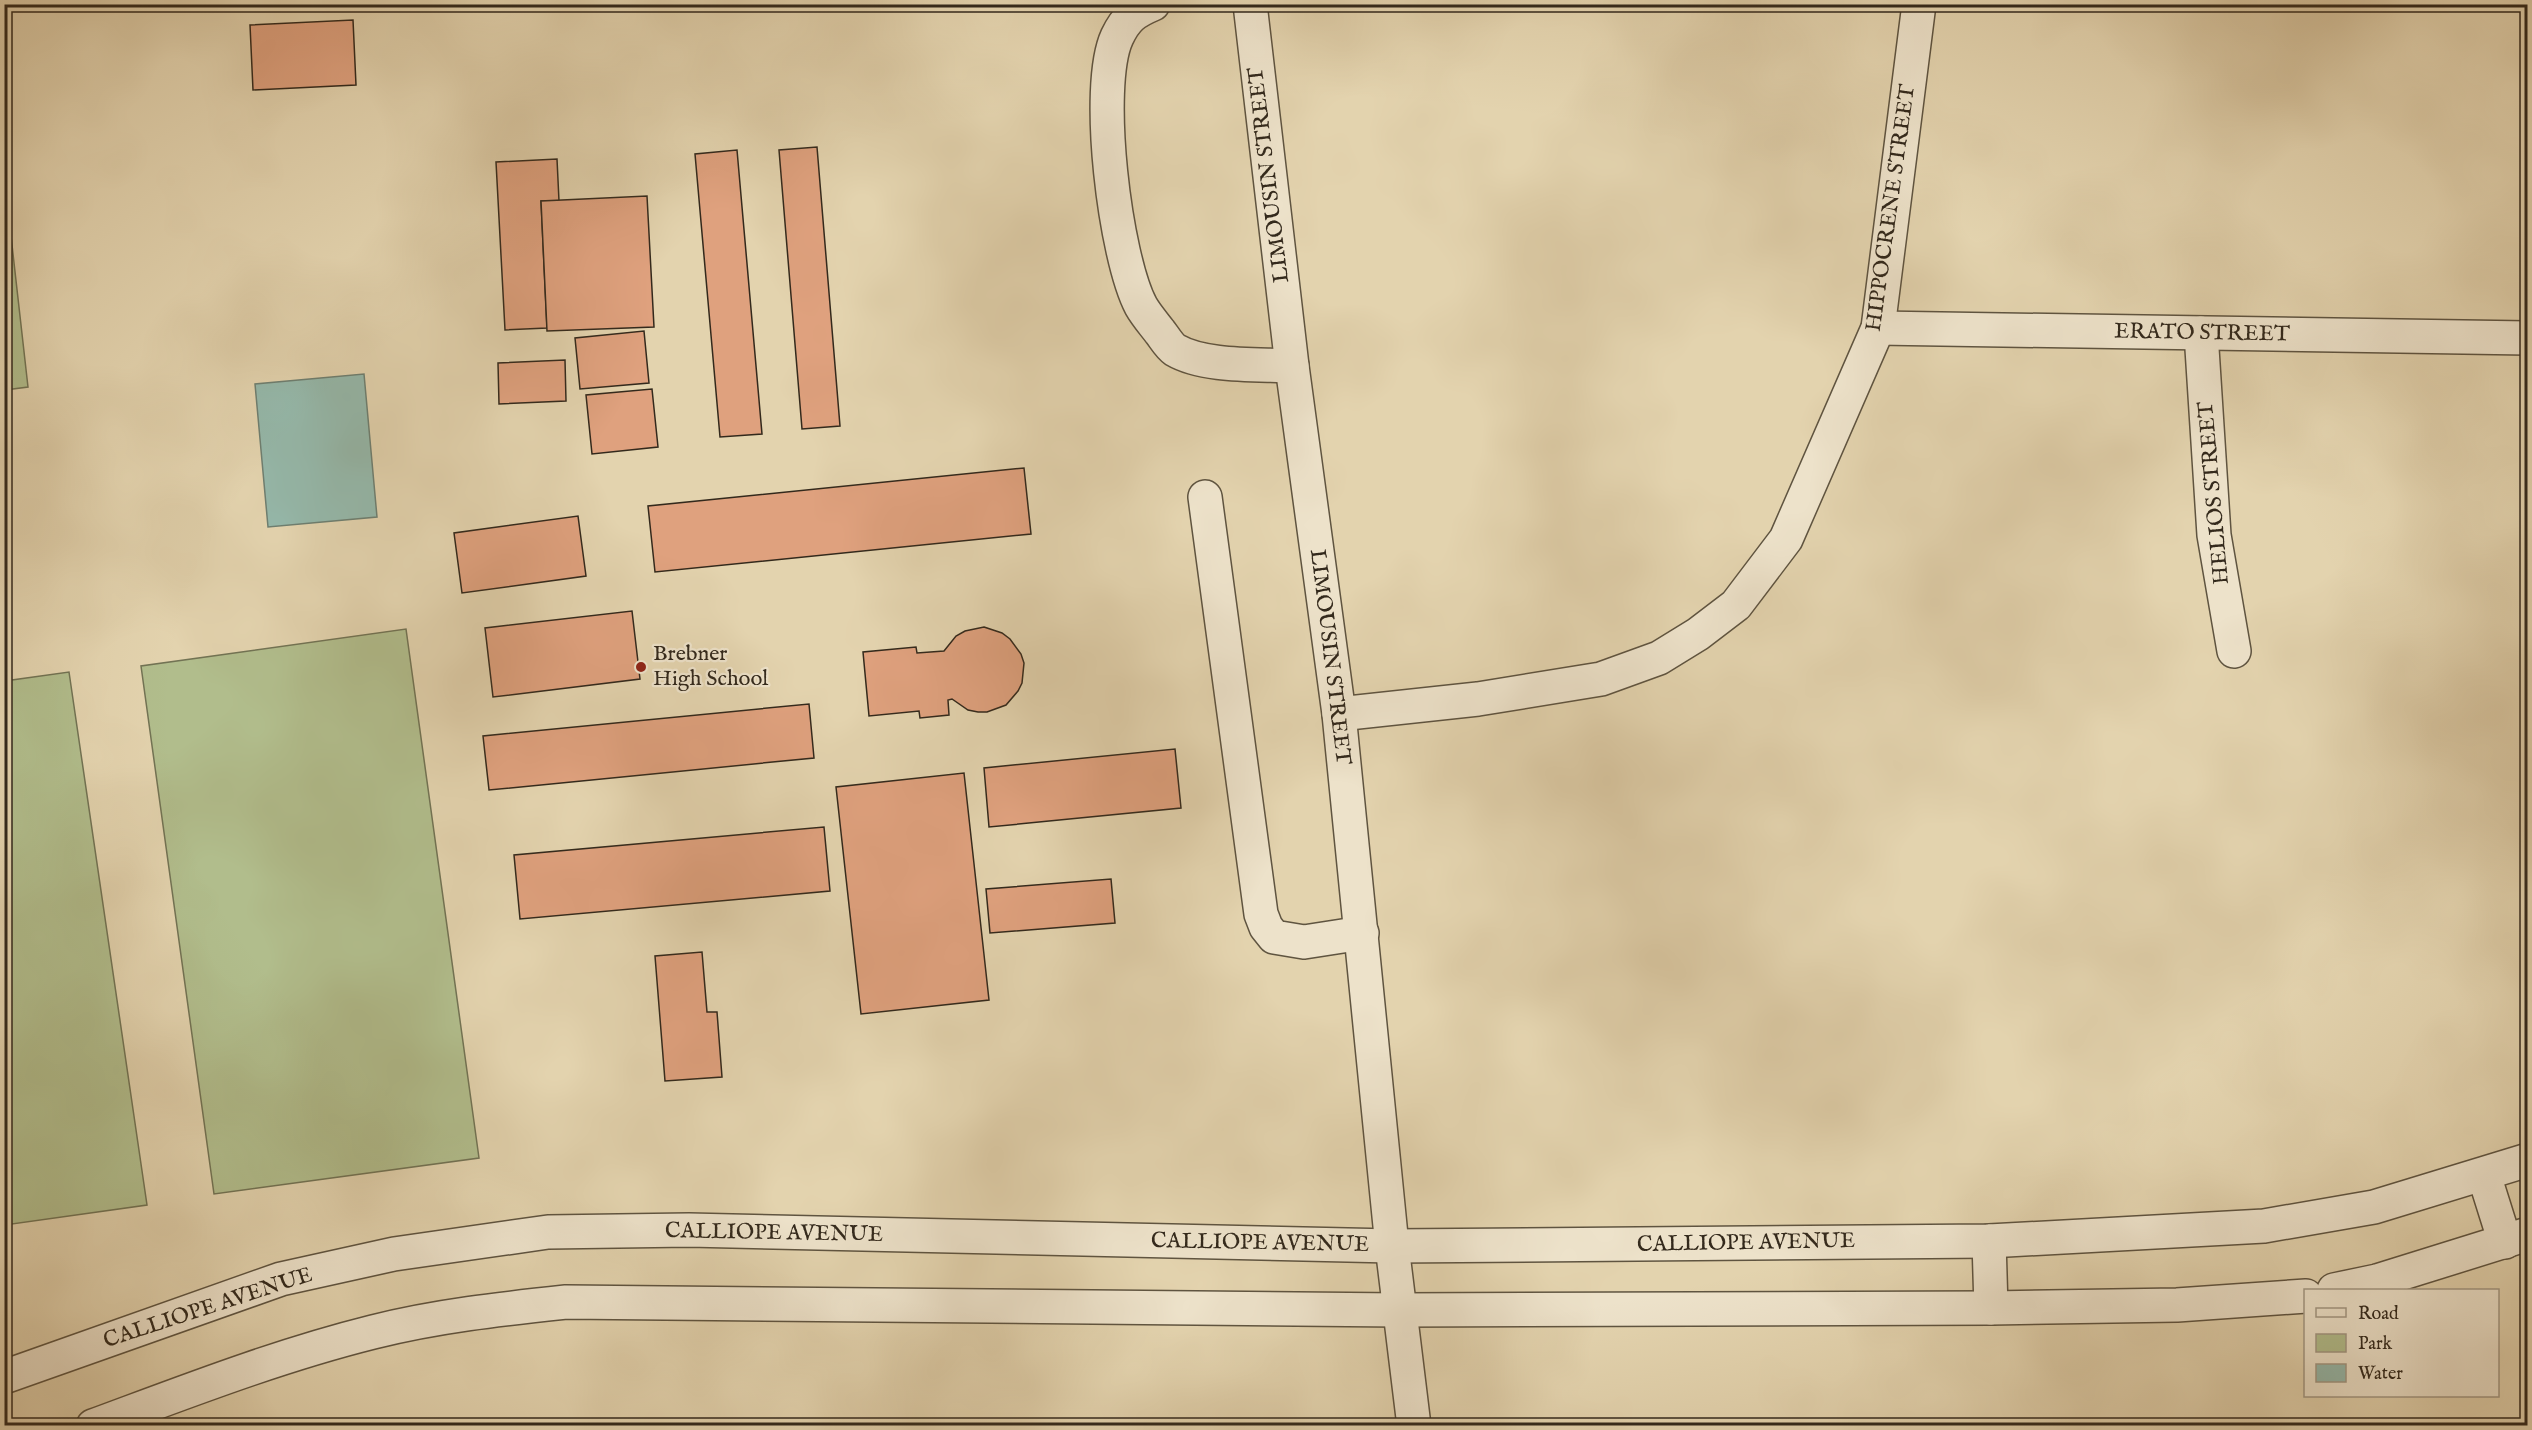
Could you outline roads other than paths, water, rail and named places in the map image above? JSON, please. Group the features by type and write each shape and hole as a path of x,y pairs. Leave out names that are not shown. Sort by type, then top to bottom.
{"street":[{"path":"1153,4 1132,13 1116,38 1108,74 1107,94 1112,185 1123,254 1141,306 1173,349 1204,360 1292,366"},
{"name":"LIMOUSIN STREET","path":"1250,4 1292,366 1339,714 1392,1246 1414,1425"},
{"name":"HIPPOCRENE STREET","path":"1339,714 1478,699 1601,679 1659,658 1698,634 1736,605 1786,539 1878,328 1919,4"},
{"name":"ERATO STREET","path":"1878,328 2528,338"},
{"name":"HELIOS STREET","path":"2201,333 2214,535 2234,651"},
{"path":"1206,497 1261,914 1266,927 1274,937 1304,942 1362,933"},
{"name":"CALLIOPE AVENUE","path":"4,1377 281,1279 394,1254 548,1232 690,1230 1392,1246 1989,1241 2264,1226 2374,1207 2528,1160"},
{"path":"2339,1289 2377,1281 2516,1238 2484,1175"},
{"path":"1989,1241 1991,1308"},
{"path":"93,1425 251,1368 373,1332 485,1310 566,1302 1400,1310 1991,1308 2177,1305 2304,1296"}],"water":[{"path":"364,374 377,517 268,527 255,384"}],"place":[{"name":"Brebner High School","path":"641,667"}]}
